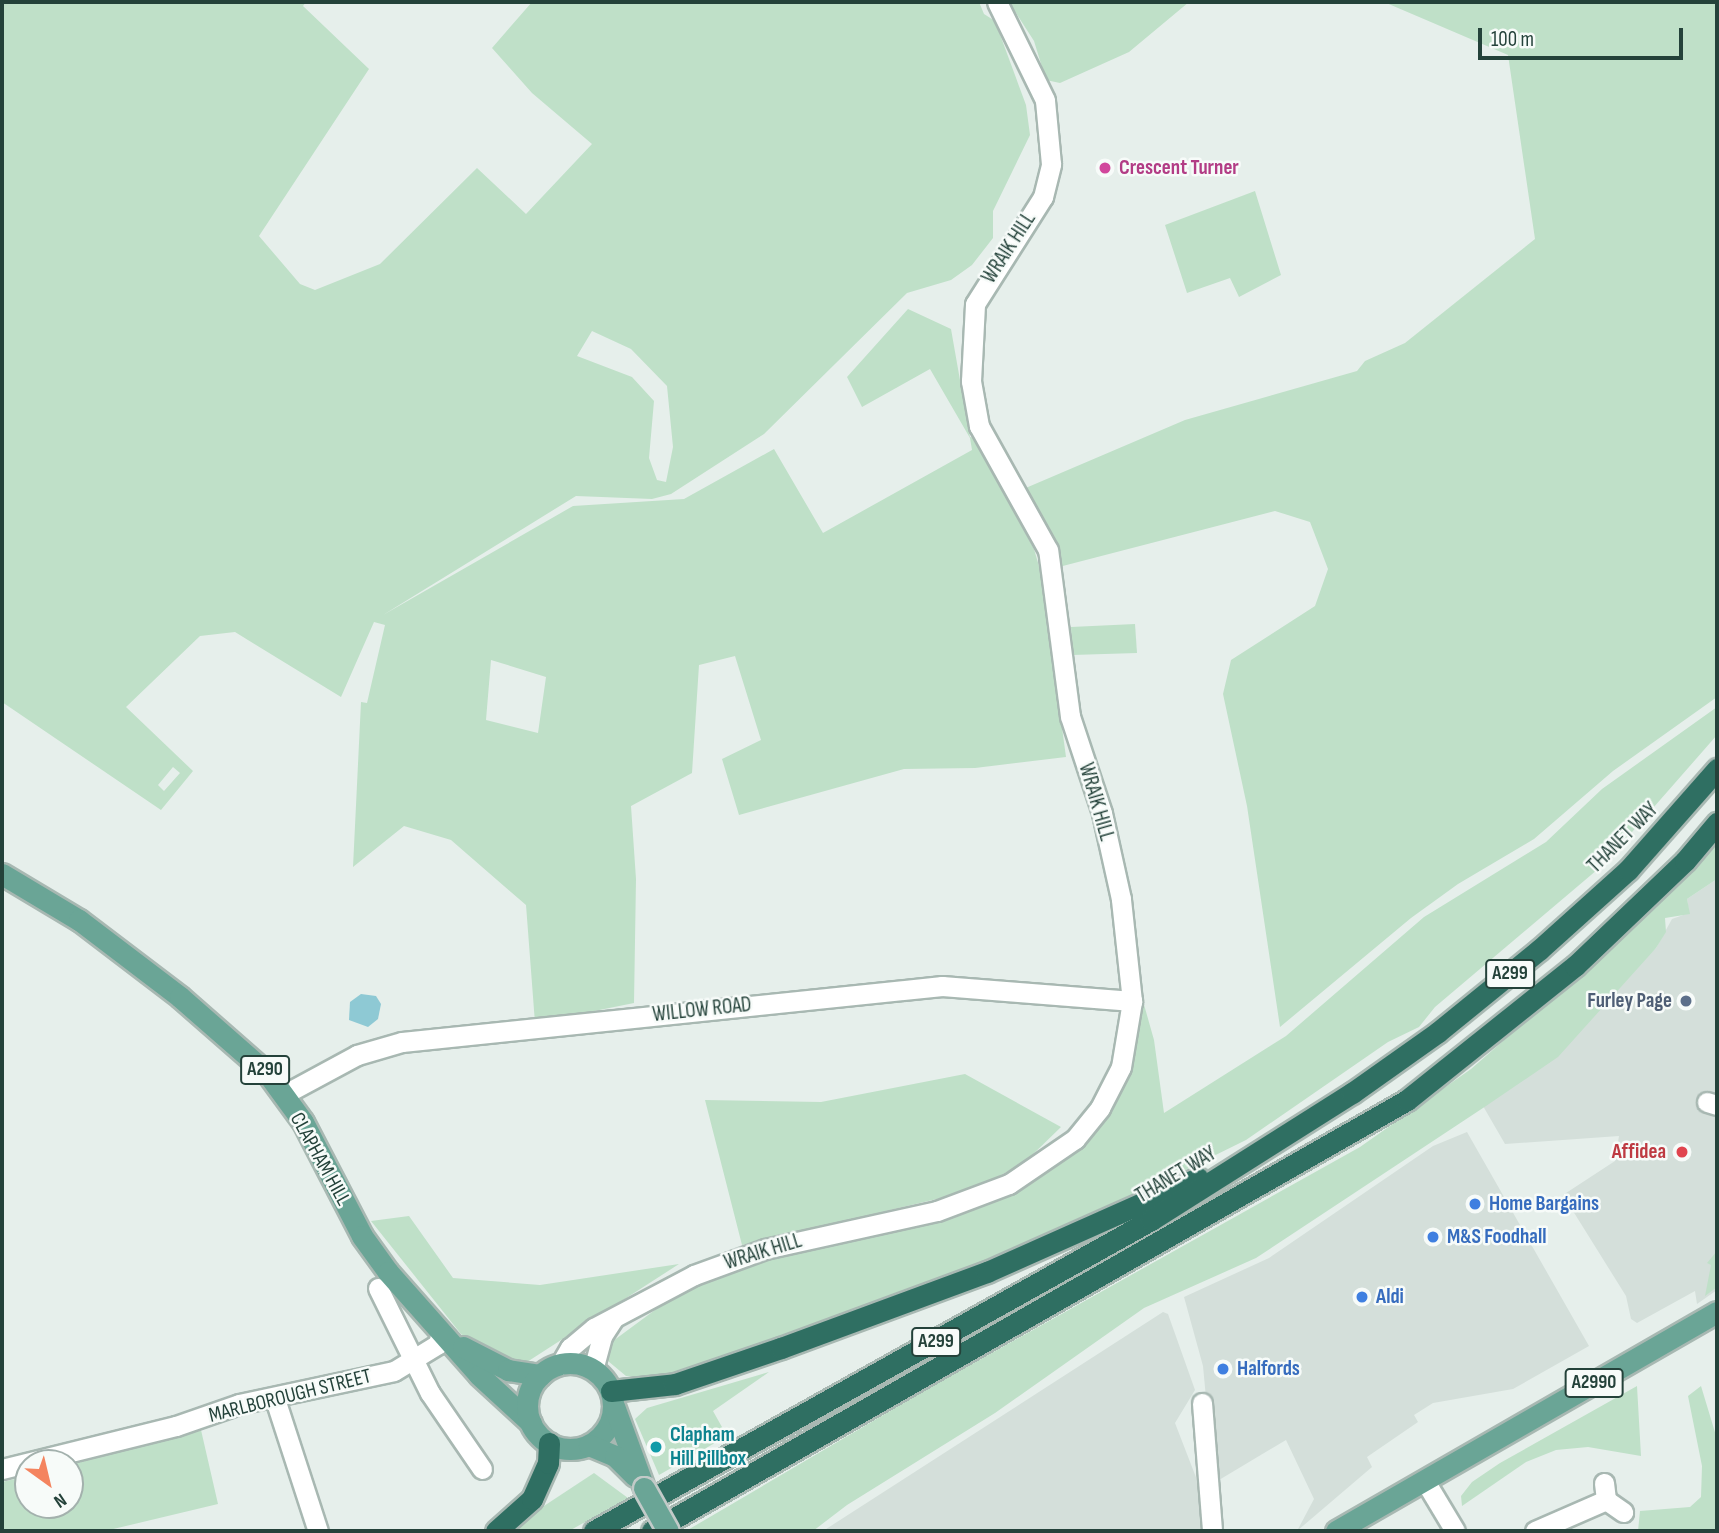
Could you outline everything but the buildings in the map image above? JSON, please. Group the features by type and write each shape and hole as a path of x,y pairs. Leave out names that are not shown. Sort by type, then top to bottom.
{"highway":[{"name":"THANET WAY","path":"594,1531 874,1378 1273,1145 1438,1032 1539,950 1628,870 1717,769"},
{"name":"A299","path":"652,1531 1407,1100 1575,966 1685,861 1717,823"},
{"path":"612,1397 675,1384 975,1277 1273,1145"},
{"path":"496,1531 532,1499 548,1463 549,1443"}],"main road":[{"name":"CLAPHAM HILL","path":"2,874 79,920 180,996 244,1049 303,1122 362,1236 479,1375 531,1423"},
{"name":"A2990","path":"1336,1531 1689,1328 1717,1315"},
{"name":"CLAPHAM HILL","path":"445,1335 490,1364 550,1370"},
{"path":"531,1423 528,1397 550,1370"},
{"name":"A290","path":"550,1370 593,1370"},
{"path":"593,1370 612,1397 645,1489 668,1531"},
{"path":"549,1443 576,1449 589,1445 607,1428 612,1397"},
{"name":"A290","path":"531,1423 549,1443"},
{"path":"589,1445 615,1456 645,1489"}],"street":[{"name":"WRAIK HILL","path":"550,1370 580,1338 654,1294 726,1262 789,1243 937,1211 1035,1169 1075,1139 1111,1088 1128,1045 1132,1001 1117,878 1070,716 1048,550 979,426 971,381 975,304 1043,197 1051,164 1045,100 997,2"},
{"name":"WILLOW ROAD","path":"282,1095 356,1055 402,1042 942,986 1132,1001"},
{"path":"378,1288 412,1361 483,1459"},
{"path":"593,1370 603,1336 614,1319"},
{"name":"MARLBOROUGH STREET","path":"2,1469 176,1426 239,1404 275,1399 394,1371 438,1344 445,1335"},
{"path":"275,1399 318,1531"},
{"path":"1202,1404 1212,1531"},
{"path":"1425,1481 1455,1531"},
{"path":"1535,1531 1605,1492 1623,1512"}],"shaded area":[{"path":"1717,879 1717,1290 1697,1304 1695,1291 1637,1323 1631,1319 1626,1296 1563,1195 1615,1161 1619,1136 1505,1144 1483,1106 1656,948 1672,919 1689,913 1687,899"},
{"path":"1467,1132 1589,1346 1513,1389 1433,1403 1414,1415 1418,1422 1367,1457 1372,1467 1297,1531 1314,1499 1286,1440 1214,1483 1203,1366 1184,1297 1269,1258 1433,1146"},
{"path":"1163,1312 1168,1314 1195,1390 1175,1423 1209,1511 1207,1531 823,1531"}],"green space":[{"path":"2,2 306,2 303,6 369,69 259,236 300,284 315,290 380,264 477,168 526,214 592,144 532,93 492,48 532,2 979,2 984,14 995,21 1026,105 1030,135 993,211 993,238 972,265 951,280 907,293 764,434 671,494 652,499 576,496 383,615 573,506 684,499 774,449 823,533 972,450 970,438 930,369 862,407 847,377 908,309 951,329 970,437 975,438 1034,549 1041,573 1066,757 975,768 904,769 739,815 722,759 761,740 735,656 699,665 692,773 631,806 636,879 634,1003 535,1023 526,905 451,840 404,826 353,867 361,702 367,703 385,625 374,622 341,697 235,632 200,636 126,707 193,771 161,810 2,702","holes":["592,331 631,349 667,386 673,447 666,482 657,480 649,458 654,401 632,377 577,356","491,660 546,677 538,733 486,720","173,767 180,773 164,791 158,785"]},
{"path":"1009,2 1189,2 1129,52 1060,83 1046,80 1034,41"},
{"path":"1384,2 1717,2 1717,697 1613,771 1534,839 1458,884 1411,918 1280,1027 1247,806 1223,694 1231,660 1315,606 1328,569 1310,522 1275,511 1055,568 1021,490 1185,420 1357,371 1365,361 1405,343 1535,239 1508,55"},
{"path":"1255,191 1281,275 1239,297 1230,278 1187,293 1165,225"},
{"path":"1135,624 1137,653 1072,655 1071,627"},
{"path":"1717,707 1717,735 1604,864 1435,1007 1419,1027 1388,1042 1246,1140 1003,1260 700,1367 653,1379 626,1376 608,1361 613,1341 682,1290 746,1262 828,1244 1073,1150 1097,1128 1118,1093 1137,1004 1143,1001 1154,1040 1164,1113 1286,1036 1424,917 1546,842 1602,789"},
{"path":"1717,833 1717,879 1687,899 1690,914 1665,918 1666,932 1656,948 1558,1057 1486,1106 1256,1258 1144,1308 995,1413 847,1505 813,1531 686,1531 931,1387 1360,1147 1471,1069 1587,968"},
{"path":"965,1074 1061,1127 1026,1161 975,1190 742,1245 705,1100 821,1102"},
{"path":"409,1216 453,1278 540,1285 679,1264 527,1362 502,1360 461,1334 371,1221"},
{"path":"1717,1251 1717,1287 1705,1296 1711,1265 1707,1263"},
{"path":"769,1372 713,1411 727,1436 659,1475 635,1419 647,1408"},
{"path":"1637,1386 1641,1456 1588,1447 1556,1450 1526,1462 1462,1506 1461,1496 1472,1482 1500,1463"},
{"path":"1701,1386 1717,1439 1717,1531 1638,1531 1640,1511 1690,1507 1701,1497 1702,1466 1688,1396"},
{"path":"201,1430 218,1504 105,1531 2,1531 2,1482 14,1479 14,1519 84,1519 84,1461"},
{"path":"594,1473 628,1498 569,1531 506,1531"}],"water":[{"path":"361,994 376,996 381,1004 378,1019 368,1027 349,1020 350,1002"}],"place":[{"name":"Crescent Turner","path":"1105,168"},
{"name":"Furley Page","path":"1686,1001"},
{"name":"Affidea","path":"1682,1152"},
{"name":"Home Bargains","path":"1475,1204"},
{"name":"M&S Foodhall","path":"1433,1237"},
{"name":"Aldi","path":"1362,1297"},
{"name":"Halfords","path":"1223,1369"},
{"name":"Clapham Hill Pillbox","path":"656,1447"}]}
